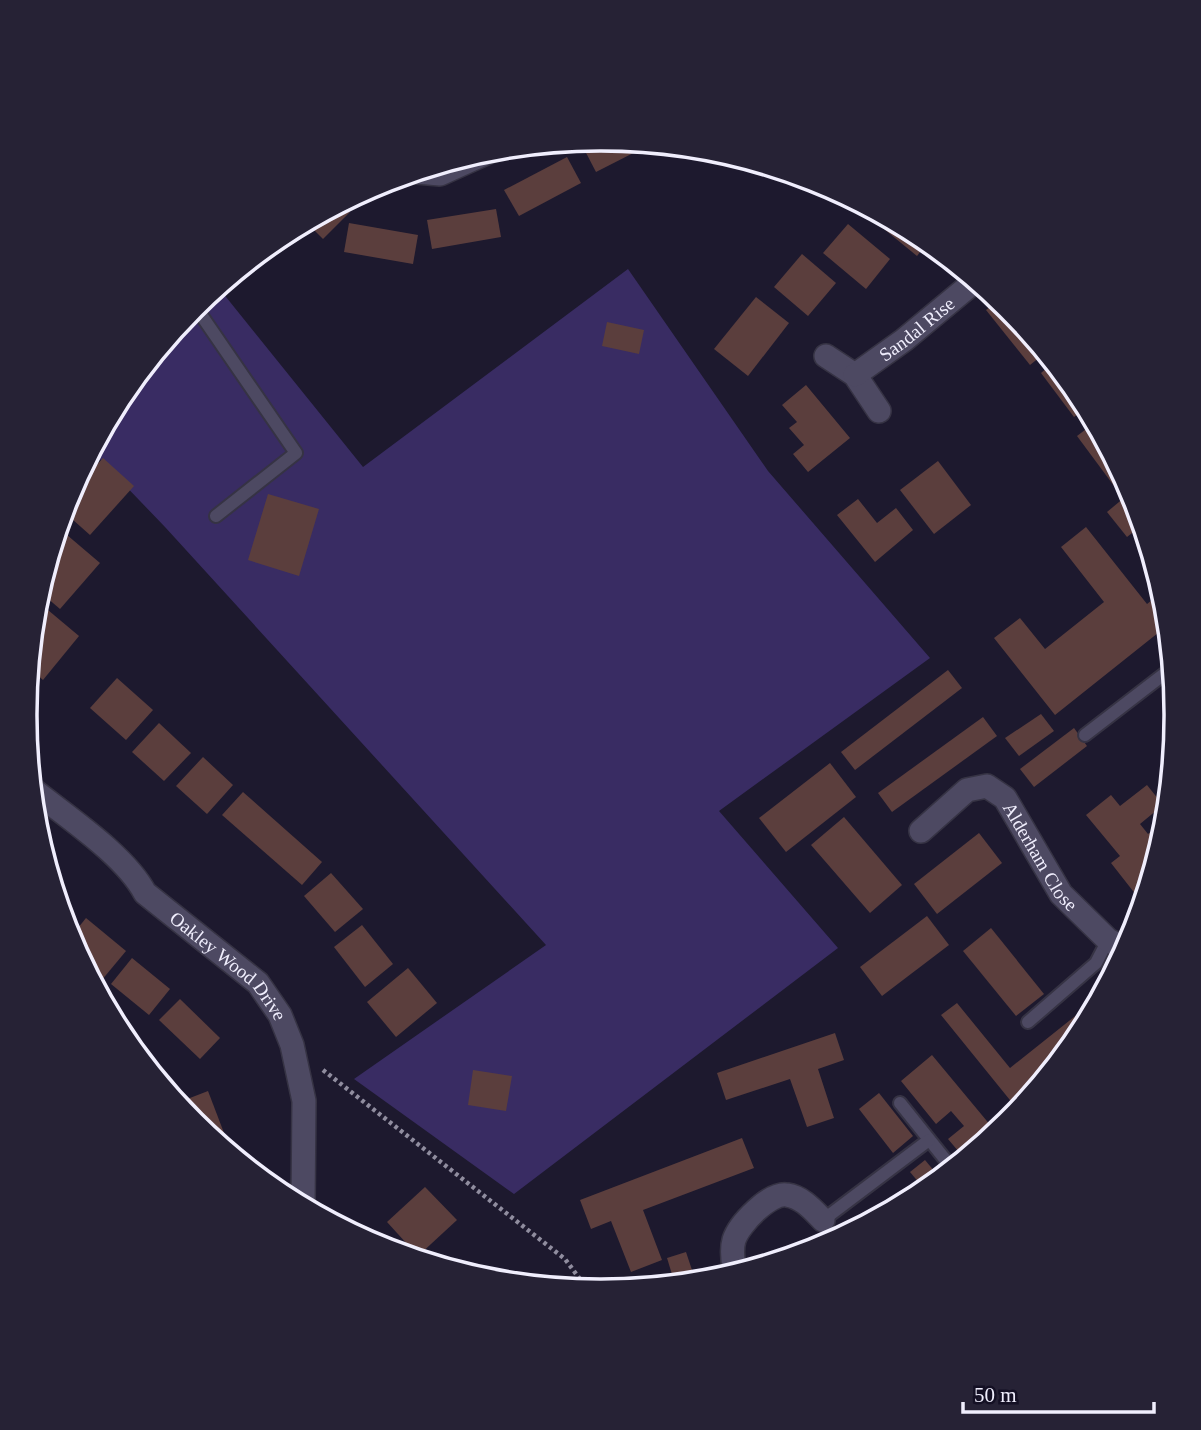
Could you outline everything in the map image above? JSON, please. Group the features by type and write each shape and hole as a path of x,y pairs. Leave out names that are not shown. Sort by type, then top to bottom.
{"street":[{"name":"Sandal Rise","path":"855,375 904,340 967,287"},
{"path":"826,356 855,375 879,411"},
{"name":"Alderham Close","path":"921,831 967,790 986,786 1005,798 1061,894 1116,943"},
{"name":"Oakley Wood Drive","path":"44,798 116,857 137,877 145,893 258,983 280,1015 292,1045 304,1101 303,1194"},
{"path":"733,1263 734,1240 741,1225 778,1195 801,1200 823,1220"}],"lane":[{"path":"202,316 296,453 216,516"},
{"path":"1086,735 1163,675"},
{"path":"1028,1022 1114,947"},
{"path":"900,1103 946,1160"},
{"path":"823,1220 929,1140"}],"path":[{"path":"292,1045 565,1259 579,1278"}],"shaded area":[{"path":"628,269 768,471 930,658 719,811 838,948 514,1194 354,1079 546,945 165,527 99,458 112,433 153,372 202,316 225,295 363,467"}],"building":[{"path":"585,151 635,152 596,172"},
{"path":"567,157 581,183 519,216 504,190"},
{"path":"496,209 501,237 432,249 427,220"},
{"path":"350,212 323,239 314,230"},
{"path":"349,223 418,235 413,264 344,252"},
{"path":"848,224 890,259 866,289 823,253"},
{"path":"881,226 921,251 917,256"},
{"path":"802,254 836,283 808,316 774,287"},
{"path":"756,297 789,323 748,376 714,349"},
{"path":"990,307 999,316 1037,359 1030,365 986,310"},
{"path":"607,322 644,330 639,354 602,346"},
{"path":"1046,369 1077,415 1074,417 1041,373"},
{"path":"806,385 850,438 808,472 793,454 804,445 789,428 797,422 782,405"},
{"path":"1086,429 1117,490 1077,436"},
{"path":"103,458 134,486 90,535 72,519 94,468"},
{"path":"938,461 971,505 934,534 900,490"},
{"path":"268,494 319,509 299,576 248,560"},
{"path":"858,499 877,523 896,508 913,530 875,562 837,515"},
{"path":"1121,500 1133,532 1127,537 1107,512"},
{"path":"1086,527 1147,604 1152,600 1158,633 1055,715 994,638 1020,618 1045,649 1104,602 1061,547"},
{"path":"67,535 100,563 60,609 49,600"},
{"path":"47,609 79,636 43,680 38,676"},
{"path":"948,670 962,688 855,770 841,752"},
{"path":"117,678 153,710 126,740 90,708"},
{"path":"1041,714 1054,731 1019,756 1005,738"},
{"path":"983,717 997,736 892,812 878,793"},
{"path":"159,723 191,753 164,781 132,752"},
{"path":"1074,728 1087,746 1034,787 1020,769"},
{"path":"203,757 233,785 207,814 176,786"},
{"path":"830,763 856,797 786,852 759,818"},
{"path":"1147,785 1157,798 1155,811 1140,824 1148,834 1152,831 1135,893 1111,863 1120,856 1086,815 1111,795 1120,806"},
{"path":"243,792 322,862 302,885 222,815"},
{"path":"844,817 902,885 870,913 811,845"},
{"path":"979,833 1002,863 937,914 914,884"},
{"path":"331,873 363,909 335,932 304,896"},
{"path":"927,916 949,945 882,996 860,967"},
{"path":"86,918 126,951 103,979 95,964 79,927"},
{"path":"362,925 393,964 365,987 334,947"},
{"path":"991,928 1044,994 1016,1016 963,951"},
{"path":"132,958 170,989 149,1015 111,984"},
{"path":"408,968 437,1003 396,1037 367,1002"},
{"path":"180,999 220,1038 200,1059 159,1020"},
{"path":"957,1003 1010,1068 1078,1014 1048,1058 1011,1101 941,1015"},
{"path":"835,1033 844,1060 818,1069 834,1118 807,1127 790,1079 726,1100 717,1073"},
{"path":"932,1055 989,1123 958,1151 948,1139 964,1126 951,1111 936,1124 901,1081"},
{"path":"473,1070 512,1076 506,1111 468,1105"},
{"path":"208,1091 225,1135 202,1114 188,1099"},
{"path":"879,1093 913,1136 893,1153 859,1109"},
{"path":"742,1138 754,1168 643,1210 662,1260 631,1272 611,1221 591,1229 580,1200"},
{"path":"925,1160 933,1170 918,1181 910,1172"},
{"path":"425,1187 457,1220 424,1251 408,1245 387,1222"},
{"path":"686,1252 692,1271 672,1274 667,1258"}]}
